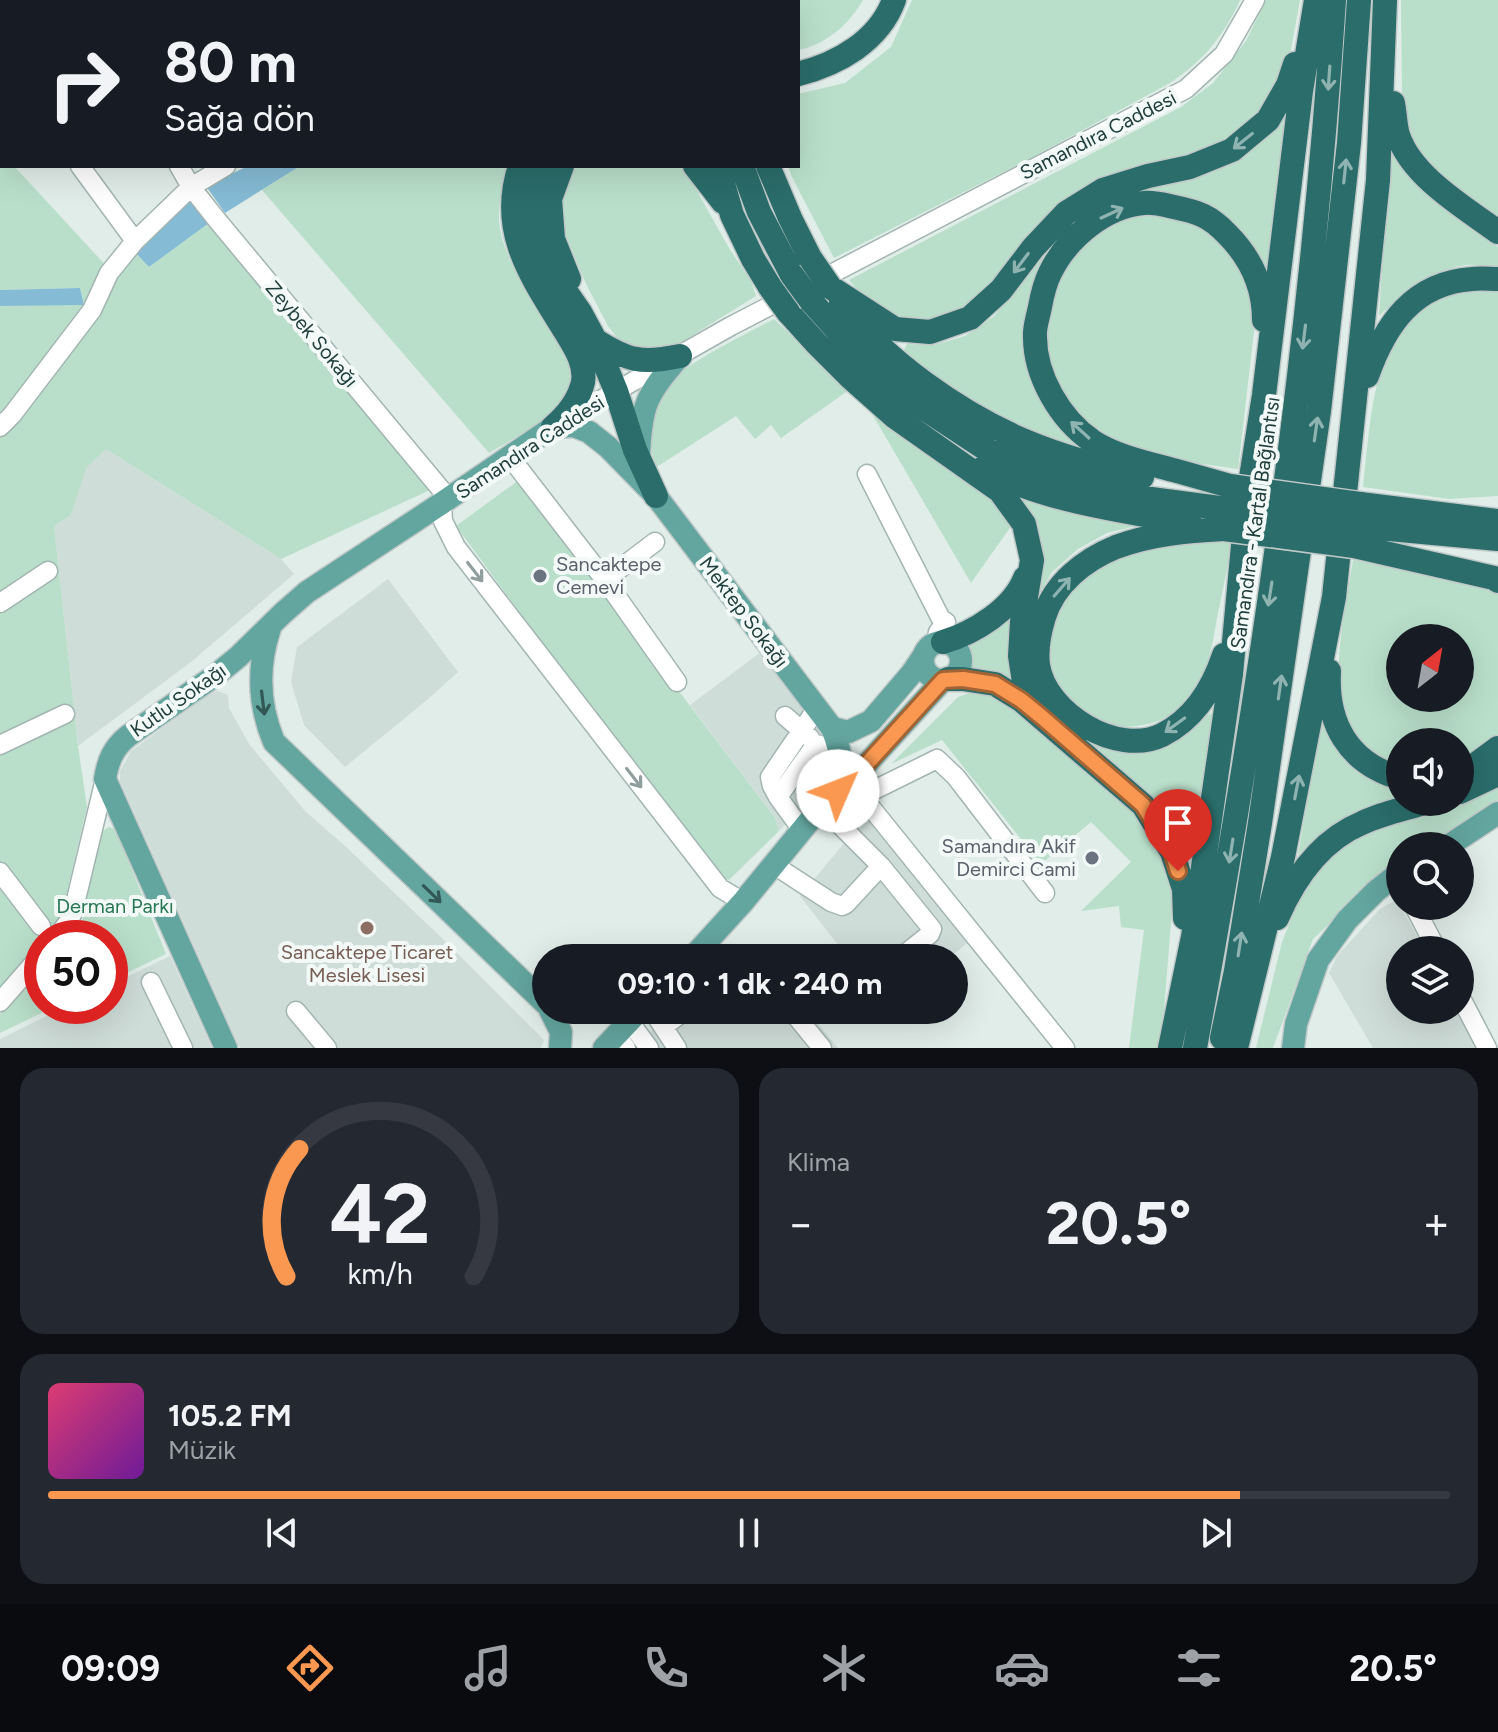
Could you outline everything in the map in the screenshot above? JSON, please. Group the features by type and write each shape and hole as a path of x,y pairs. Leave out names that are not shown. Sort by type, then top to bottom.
{"highway":[{"path":"800,57 842,41 860,26 876,0"},
{"path":"800,74 845,56 870,37 894,0"},
{"path":"820,294 895,329 930,332 970,318 1001,290 1033,248 1066,213 1103,190 1190,167 1232,150 1268,120 1288,85 1314,0"},
{"path":"1170,1048 1193,937 1231,674 1247,503 1264,395 1314,0"},
{"name":"Samandıra - Kartal Bağlantısı","path":"1195,1048 1227,875 1292,436 1334,0"},
{"path":"1220,1048 1260,823 1319,411 1349,143 1359,0"},
{"path":"1385,0 1378,180 1334,597 1328,690 1334,719 1348,748 1372,768 1386,773"},
{"path":"1385,41 1397,134 1406,152 1426,176 1498,232"},
{"path":"519,168 513,187 515,234 525,265 580,355 583,380 574,404 553,427"},
{"path":"540,168 530,196 533,230 541,256 580,312 595,340 656,496"},
{"path":"561,168 550,199 553,239 580,312"},
{"path":"697,168 732,215"},
{"path":"719,168 732,215 753,259 788,312 850,377 895,417 1000,491 1024,524 1032,560 1020,656 1024,682 1043,718"},
{"path":"743,168 759,212 801,267 863,359 901,393 989,451 1084,485 1151,499 1357,525 1498,564"},
{"path":"769,168 790,218 801,267"},
{"path":"1227,508 1091,440 1068,419 1053,397 1040,370 1035,338 1041,300 1049,275 1060,256 1081,232 1101,217 1145,202 1198,212 1215,222 1237,243 1257,275 1264,311 1264,395"},
{"path":"1352,428 1375,353 1399,315 1415,299 1452,282 1498,279"},
{"path":"595,340 619,355 646,360 680,356"},
{"path":"895,417 987,470 1043,492 1097,506 1227,508 1498,539"},
{"path":"1357,525 1435,512 1498,507"},
{"path":"1227,508 1169,533 1117,547 1085,563 1056,591 1038,637 1038,667 1048,689 1064,710 1100,734 1137,741 1160,736 1182,721 1211,688 1228,642 1239,582"},
{"path":"1435,512 1498,521"},
{"path":"1357,525 1498,581"},
{"path":"934,647 994,617 1012,601 1023,585 1032,560"},
{"path":"1238,1037 1283,857 1334,597"},
{"path":"946,680 995,684 1021,700 1143,805 1172,852 1184,889 1185,933 1180,996"},
{"path":"1474,765 1498,748"},
{"path":"1474,785 1498,774"},
{"path":"1238,1037 1271,932 1285,901 1310,862 1334,839 1358,824 1386,813"}],"main road":[{"path":"639,458 640,423 646,403 656,384 680,356"},
{"name":"Mektep Sokağı","path":"553,427 574,426 589,432 656,496 817,708 824,736 841,751 842,765 823,805"},
{"name":"Samandıra Caddesi","path":"270,626 307,592 553,427"},
{"path":"270,626 263,649 261,701 274,742 532,990"},
{"name":"Kutlu Sokağı","path":"105,779 107,765 118,743 216,675 270,626"},
{"path":"934,647 924,667 937,679 946,680"},
{"path":"705,944 823,805 853,779 959,670 961,658 954,647 934,647 871,721 848,732 824,736"},
{"path":"105,779 226,1048"},
{"path":"1469,832 1498,813"},
{"path":"1293,1048 1296,1024 1318,960 1347,920 1386,884"},
{"path":"557,1024 561,1032 560,1048"}],"street":[{"name":"Samandıra Caddesi","path":"553,427 744,319 1186,89 1224,54 1255,0"},
{"path":"81,168 135,241"},
{"name":"Zeybek Sokağı","path":"180,168 191,187 446,501"},
{"path":"0,427 92,310 109,273 135,241 191,187 223,168"},
{"path":"510,457 605,580 677,682"},
{"path":"867,474 941,619 946,622 938,632 934,647"},
{"path":"446,501 443,521 456,547 720,888 743,902"},
{"path":"605,580 655,542"},
{"path":"0,603 48,571"},
{"path":"802,830 778,797 770,777 817,708"},
{"path":"0,745 65,714"},
{"path":"778,797 824,736 802,731 785,716"},
{"path":"823,805 858,798 937,759 956,777 1045,893"},
{"path":"69,920 105,779"},
{"path":"858,798 869,805 1065,1048"},
{"path":"823,805 881,866 932,929 918,944"},
{"path":"95,821 109,813 123,820"},
{"path":"774,865 842,906 881,866"},
{"path":"0,872 36,920"},
{"path":"0,1002 24,975"},
{"path":"151,982 183,1048"},
{"path":"296,1011 327,1048"},
{"path":"1474,1023 1487,1048"},
{"path":"661,1024 677,1048"},
{"path":"663,1027 667,1024"},
{"path":"802,1024 822,1048"},
{"path":"623,1032 649,1048"}],"shaded area":[{"path":"106,449 281,559 294,574 191,662 78,746 54,526 71,515 85,468"},
{"path":"388,579 458,672 345,767 304,725 291,682 297,647"},
{"path":"761,652 825,736 830,769 813,795 779,831 775,818 690,705"},
{"path":"217,691 228,695 229,708 249,744 306,812 444,940 544,1040 541,1048 240,1048 120,781 120,771 131,751"},
{"path":"866,817 971,940 966,944 837,944 800,896"},
{"path":"1386,906 1386,920 1408,920 1417,936 1386,936 1386,1024 1465,1024 1478,1048 1373,1048 1329,973 1337,956"},
{"path":"170,956 212,1048 0,1048 0,1039 30,1024 128,1024 128,976"},
{"path":"658,1024 818,1024 838,1048 635,1048"}],"green space":[{"path":"800,0 863,0 836,32 800,49"},
{"path":"912,0 1240,0 1211,47 1170,83 834,258 789,168 800,168 800,94 845,83 891,47"},
{"path":"1266,0 1300,0 1286,77 1265,109 1237,135 1041,223 1008,260 989,289 962,311 930,321 895,315 868,302 849,280 1181,107 1213,83 1246,41"},
{"path":"1401,0 1498,0 1498,222 1466,199 1415,146 1402,99"},
{"path":"1286,108 1268,272 1255,247 1238,227 1235,229 1205,208 1080,222 1027,343 1085,450 1004,421 934,376 904,350 907,344 934,345 965,336 993,317 1026,278 1042,252 1075,217 1149,185"},
{"path":"1390,141 1441,205 1498,247 1498,266 1466,265 1428,277 1379,316"},
{"path":"0,168 16,168 111,271 134,251 149,267 209,223 430,490 281,559 106,449 86,468 71,515 54,526 87,807 60,920 24,920 24,961 0,987 0,306 84,304 80,288 0,290"},
{"path":"297,168 508,168 499,207 502,239 518,276 570,364 572,380 564,398 534,425 489,453 262,190"},
{"path":"575,168 684,168 751,281 756,296 667,351 646,352 622,344 608,326 586,284 562,226 563,200"},
{"path":"1149,213 1204,225 1247,272 1255,323 1238,469 1153,457 1105,438 1084,424 1049,372 1043,335 1049,299 1078,246 1122,218"},
{"path":"1498,288 1498,496 1449,499 1363,487 1374,398 1393,341 1409,318 1431,300 1461,289"},
{"path":"774,319 849,390 781,438 771,425 755,439 736,416 655,468 650,421 659,394 679,373"},
{"path":"871,412 990,496 1014,522 971,583"},
{"path":"519,480 775,818 779,831 729,880 720,876 456,526"},
{"path":"1010,488 1145,524 1107,533 1078,549 1052,572 1030,610"},
{"path":"1201,537 1232,542 1210,655 1198,685 1177,710 1150,724 1114,727 1092,719 1059,689 1051,671 1049,634 1064,600 1090,571 1106,561 1140,549"},
{"path":"1353,560 1451,576 1498,592 1498,734 1474,751 1474,728 1386,728 1386,759 1375,753 1354,735 1345,718 1339,675 1342,625"},
{"path":"1014,607 1013,686 969,668 969,653 963,638"},
{"path":"977,690 992,692 1103,776 1150,827 1174,885 1161,1048 1129,1048 1144,930 1121,927 1119,906 1081,911 1131,862 1091,822 1041,864 942,740 891,764 958,697"},
{"path":"1212,713 1195,853 1145,791 1064,726 1091,741 1193,722"},
{"path":"1321,721 1352,766 1386,785 1386,801 1345,819 1298,855"},
{"path":"1498,785 1498,800 1474,816 1474,799"},
{"path":"1414,816 1474,816 1449,832 1386,832 1386,872 1313,939 1273,1048 1256,1048 1282,942 1303,890 1330,850 1372,828"},
{"name":"Derman Parkı","path":"109,827 117,833 166,954 128,972 128,920 83,920 100,833"},
{"path":"24,988 24,1021 0,1033 0,1014"}],"water":[{"path":"244,168 297,168 225,213 206,186"},
{"path":"189,200 209,223 149,267 134,251"},
{"path":"80,288 84,305 0,306 0,290"}],"place":[{"name":"Sancaktepe Cemevi","path":"540,576"},
{"name":"Samandıra Akif Demirci Cami","path":"1092,858"},
{"name":"Sancaktepe Ticaret Meslek Lisesi","path":"367,928"}],"route":[{"path":"838,791 853,779 943,680 963,679 995,684 1021,700 1143,805 1172,852 1178,871"}]}
